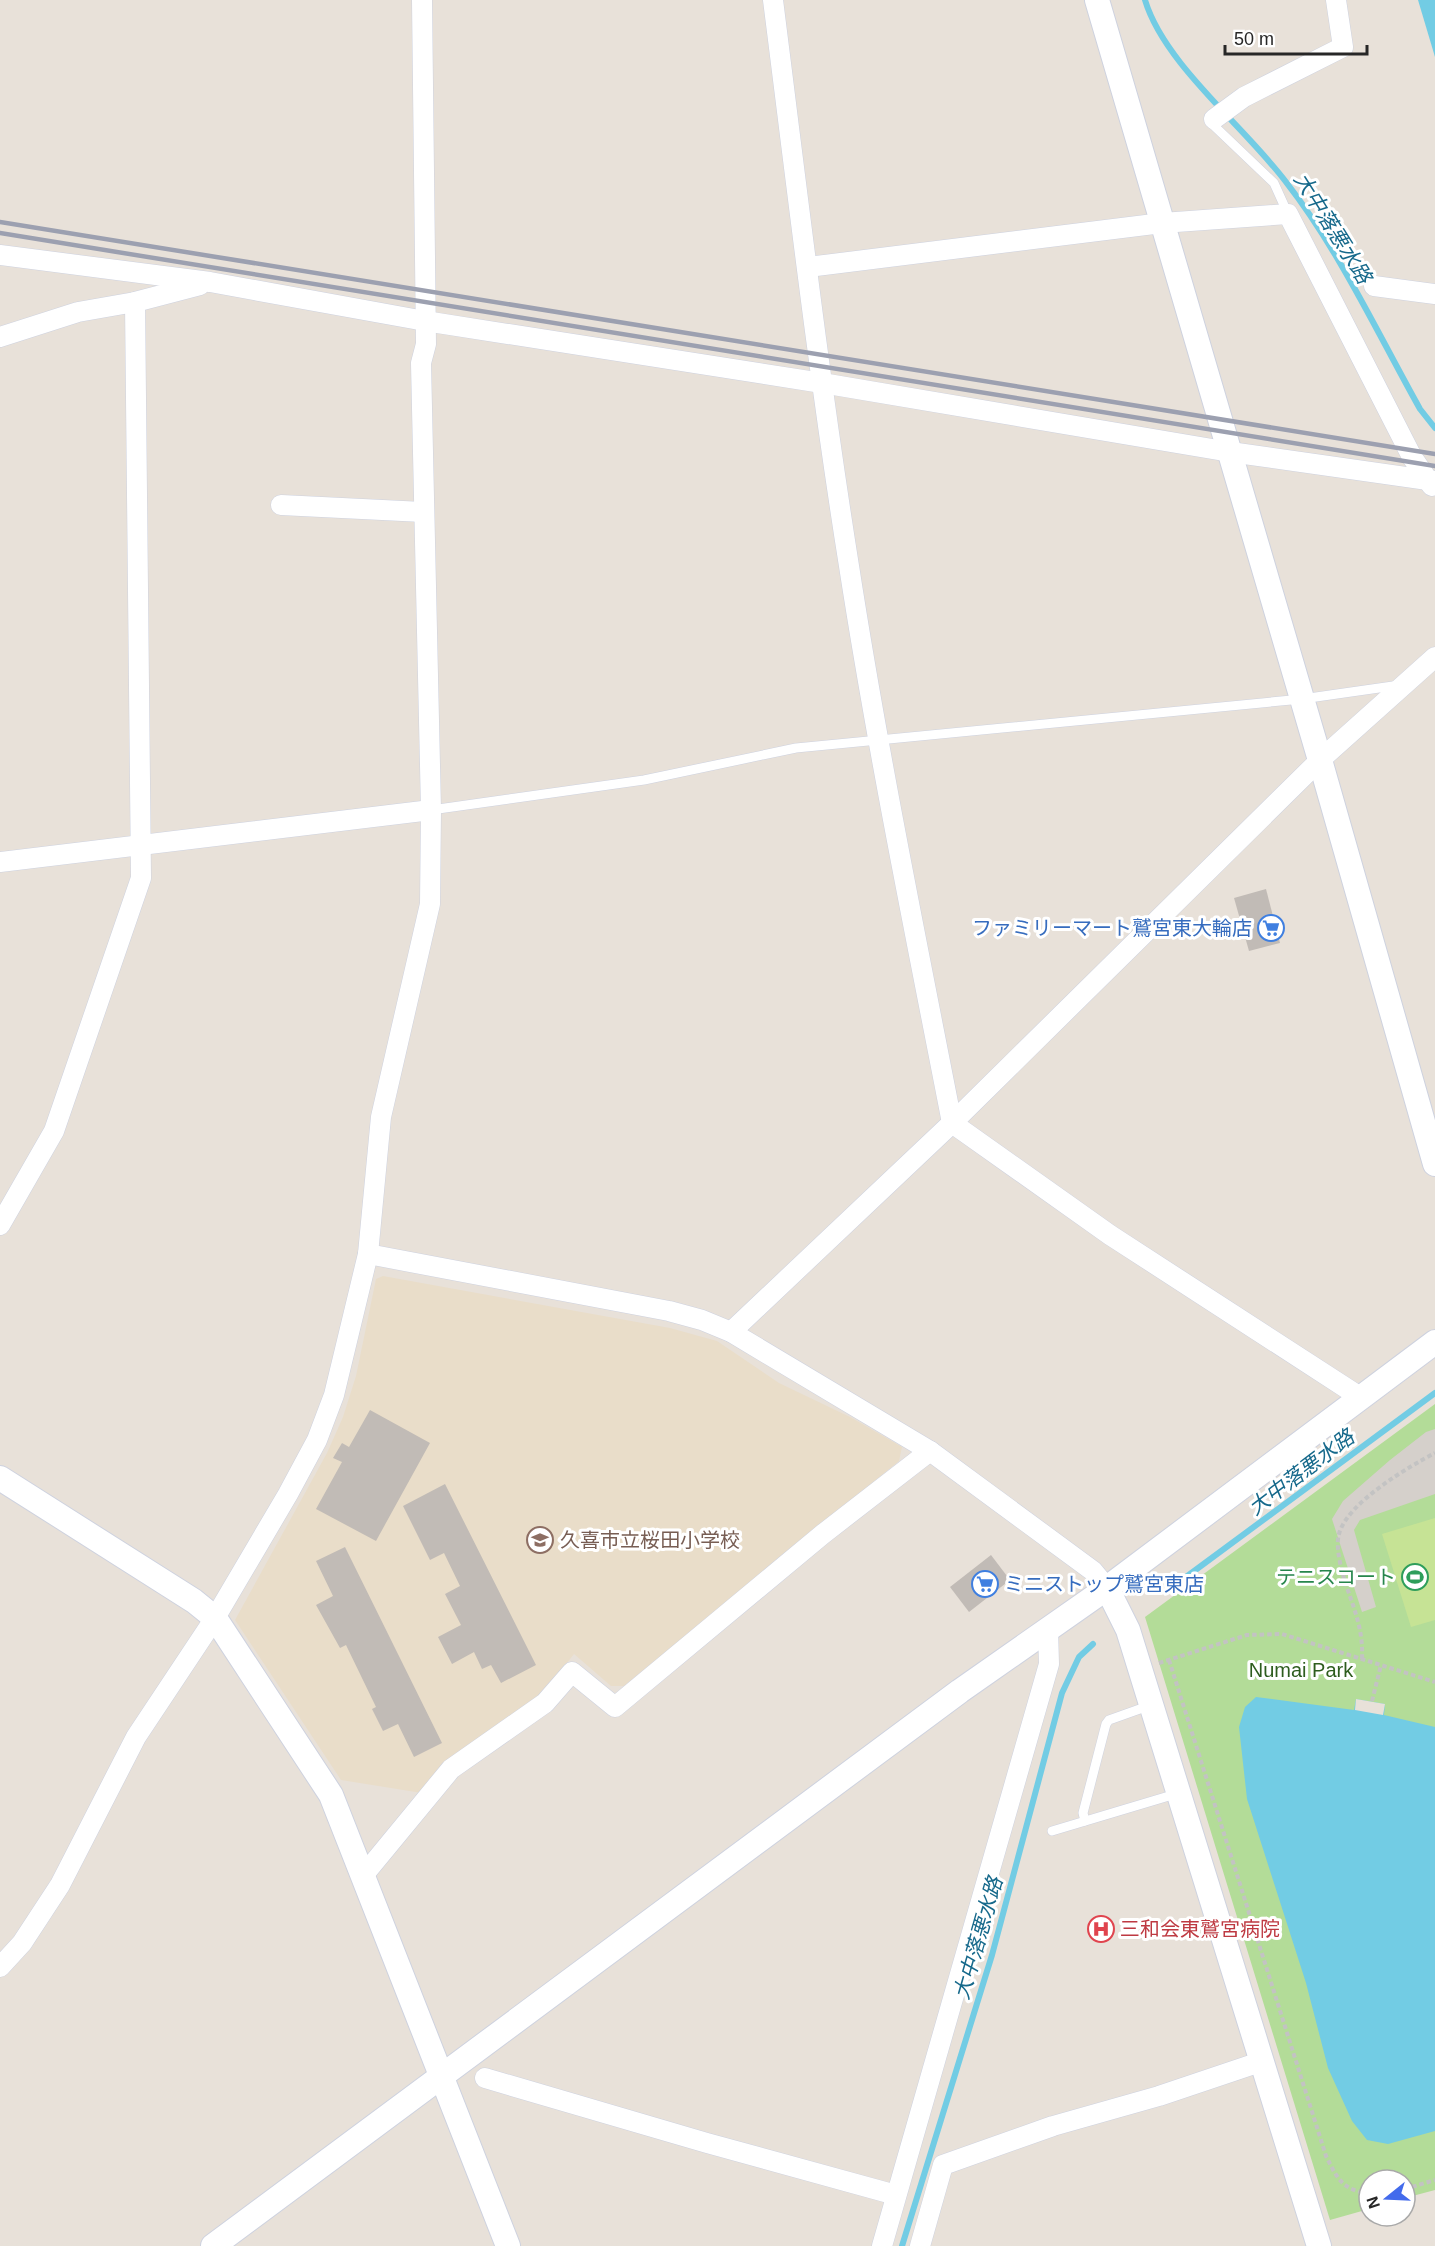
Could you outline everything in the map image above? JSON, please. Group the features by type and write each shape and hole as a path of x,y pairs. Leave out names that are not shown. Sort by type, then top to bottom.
{"street":[{"path":"0,1967 22,1943 55,1893 136,1737 215,1618 288,1494 328,1415 368,1254 381,1117 430,903 431,810 421,363 426,344 422,0"},
{"path":"773,0 822,383 878,740 952,1123 1110,1235 1360,1397"},
{"path":"1097,0 1320,760 1435,1164"},
{"path":"1214,119 1235,104 1343,47 1336,0"},
{"path":"808,267 1162,223 1288,214 1412,457 1433,484"},
{"path":"0,255 210,282 425,321 822,383 1433,484"},
{"path":"0,337 78,312 135,302 210,282"},
{"path":"1374,286 1435,294"},
{"path":"0,1225 54,1131 134,905 141,878 135,302"},
{"path":"281,505 423,512"},
{"path":"731,1332 952,1123 1320,760 1435,657"},
{"path":"0,862 431,810"},
{"path":"368,1254 669,1311 702,1320 731,1332 930,1451 1093,1571 1107,1588 1128,1630 1319,2246"},
{"path":"213,2246 960,1691 1107,1588 1435,1342"},
{"path":"362,1877 451,1770 545,1703 572,1672 615,1707 823,1534 930,1451"},
{"path":"0,1478 194,1600 215,1618 331,1795 508,2246"},
{"path":"882,2246 1049,1664 1048,1630"},
{"path":"920,2246 943,2165 1053,2126 1159,2096 1263,2061"},
{"path":"485,2078 706,2143 896,2195"}],"lane":[{"path":"1214,119 1210,122 1274,183 1288,214"},
{"path":"431,810 644,780 796,748 1302,699 1408,683"},
{"path":"1084,1821 1083,1813 1108,1720 1151,1705"},
{"path":"1052,1832 1179,1793"}],"path":[{"path":"1362,1659 1363,1636 1339,1558 1338,1536 1360,1503 1406,1467 1435,1453"},
{"path":"1153,1665 1247,1635 1282,1634 1435,1682"},
{"path":"1169,1660 1326,2156 1337,2177 1350,2191 1357,2192"},
{"path":"1372,1701 1381,1665"},
{"path":"1417,2185 1435,2180"}],"shaded area":[{"name":"久喜市立桜田小学校","path":"383,1276 670,1328 717,1341 779,1383 850,1417 902,1447 899,1461 624,1686 611,1686 574,1654 544,1692 422,1793 341,1780 235,1620 327,1453 343,1417 356,1376 376,1279"},
{"path":"1435,1429 1435,1494 1360,1520 1354,1530 1376,1607 1362,1612 1332,1519 1343,1501 1390,1460 1426,1432"}],"green space":[{"name":"Numai Park","path":"1435,1404 1435,2190 1417,2195 1417,2168 1357,2168 1357,2212 1330,2220 1145,1617"},
{"name":"テニスコート","path":"1435,1518 1435,1620 1411,1627 1382,1534"}],"water":[{"path":"1418,0 1435,0 1435,57"},
{"path":"1256,1697 1354,1710 1356,1699 1385,1704 1384,1715 1435,1727 1435,2131 1388,2144 1367,2140 1352,2121 1328,2068 1306,1983 1247,1799 1239,1727 1245,1707"}],"pier":[{"path":"1356,1699 1385,1704 1383,1715 1355,1710"}],"building":[{"path":"1266,889 1280,943 1249,951 1234,898"},
{"path":"370,1410 430,1443 376,1541 316,1509 342,1462 333,1458 342,1443 349,1447"},
{"path":"445,1484 536,1665 501,1683 491,1665 482,1669 474,1652 452,1664 438,1637 461,1625 445,1594 460,1586 444,1553 430,1560 403,1506"},
{"path":"345,1547 442,1743 414,1757 398,1724 383,1731 372,1709 376,1707 346,1645 340,1648 316,1605 333,1596 316,1561"},
{"path":"991,1555 1010,1580 969,1612 950,1587"}],"waterway":[{"name":"大中落悪水路","path":"1145,0 1169,48 1207,94 1269,161 1305,208 1341,264 1420,409 1435,428"},
{"name":"大中落悪水路","path":"1186,1577 1435,1393"},
{"name":"大中落悪水路","path":"902,2246 992,1955 1062,1693 1079,1657 1093,1644"}],"railway":[{"path":"0,222 1435,454"},
{"path":"0,233 1435,466"}],"place":[{"name":"ファミリーマート鷲宮東大輪店","path":"1271,928"},
{"name":"久喜市立桜田小学校","path":"540,1540"},
{"name":"テニスコート","path":"1415,1577"},
{"name":"ミニストップ鷲宮東店","path":"985,1584"},
{"name":"三和会東鷲宮病院","path":"1101,1929"}]}
